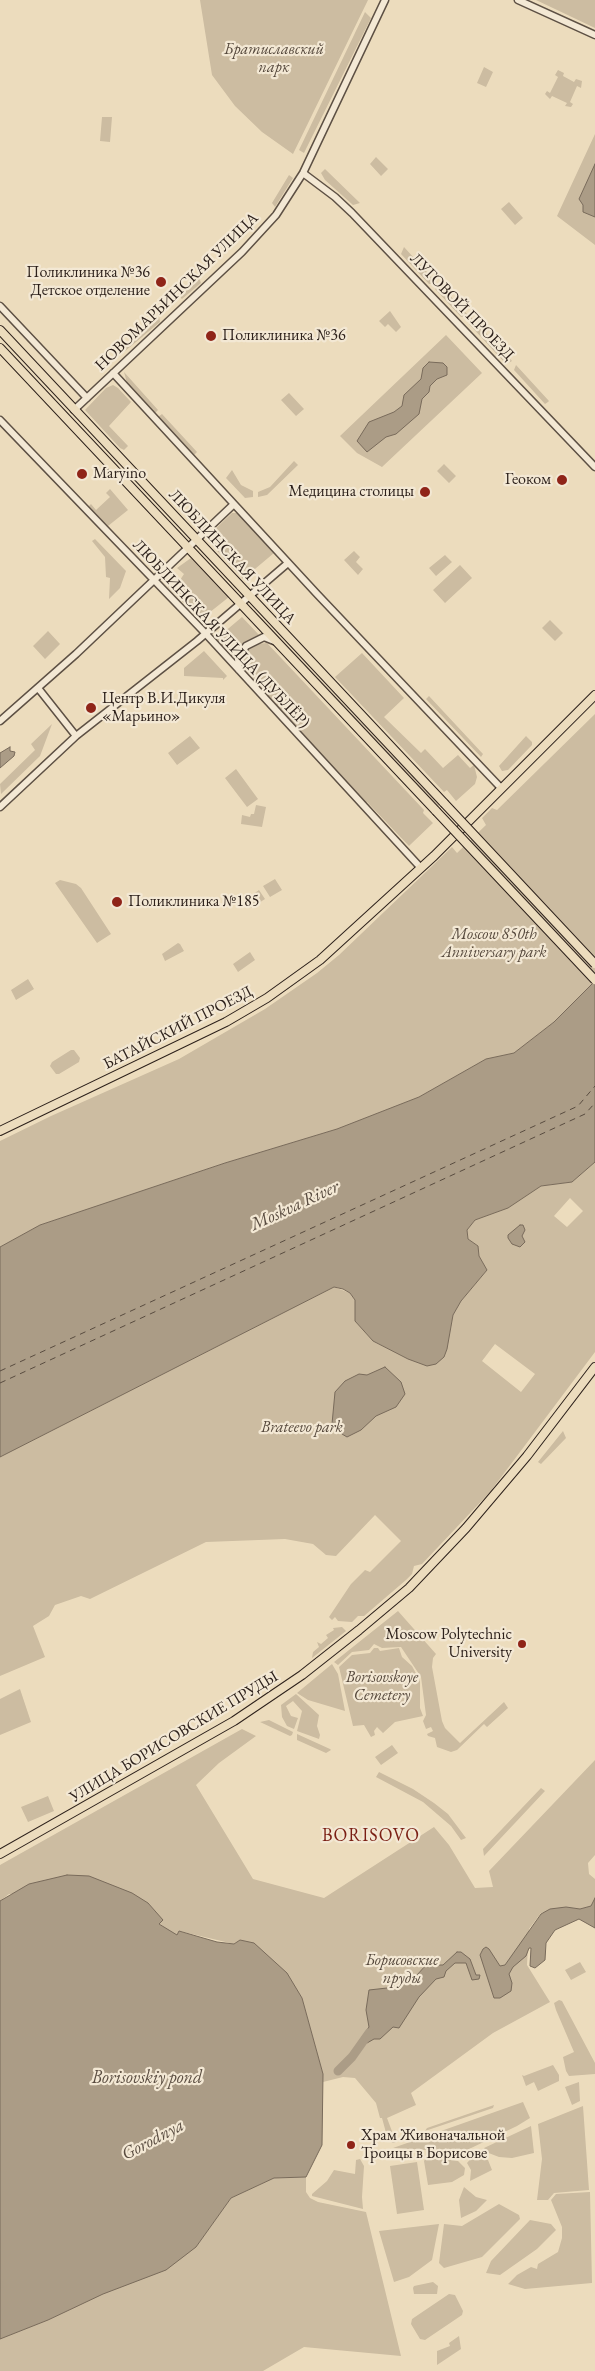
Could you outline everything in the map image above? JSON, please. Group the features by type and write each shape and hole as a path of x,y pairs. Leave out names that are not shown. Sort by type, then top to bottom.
{"main road":[{"name":"ЛЮБЛИНСКАЯ УЛИЦА","path":"0,330 595,964"},
{"name":"ЛЮБЛИНСКАЯ УЛИЦА","path":"0,348 595,980"},
{"name":"БАТАЙСКИЙ ПРОЕЗД","path":"0,1131 175,1049 257,1004 320,960 420,867 595,695"},
{"name":"УЛИЦА БОРИСОВСКИЕ ПРУДЫ","path":"0,1854 240,1717 302,1675 359,1630 409,1588 466,1528 527,1456 595,1367"}],"street":[{"name":"НОВОМАРЬИНСКАЯ УЛИЦА","path":"74,410 242,252 276,215 303,173 384,0"},
{"path":"518,0 595,35"},
{"name":"ЛУГОВОЙ ПРОЕЗД","path":"303,173 335,197 352,213 595,467"},
{"path":"0,306 87,398"},
{"path":"113,373 288,563 501,788"},
{"name":"ЛЮБЛИНСКАЯ УЛИЦА (ДУБЛЁР)","path":"0,420 206,634 420,867"},
{"path":"0,721 38,688 234,504"},
{"path":"0,806 76,736 206,634 288,563"},
{"path":"240,671 238,658 250,642 264,637 277,642"},
{"path":"38,688 76,736"}],"green space":[{"name":"Братиславский парк","path":"200,0 368,0 293,154 262,132 235,106 212,75"},
{"path":"536,0 595,0 595,28"},
{"path":"365,12 371,18 304,153 299,150"},
{"path":"484,67 493,72 486,87 477,83"},
{"path":"558,70 564,73 563,76 574,82 576,79 582,81 581,88 577,86 570,102 573,104 571,107 565,106 567,103 552,96 550,99 545,94 547,91 550,93 558,77 555,75"},
{"path":"102,117 112,117 110,142 100,141"},
{"path":"595,134 595,245 557,216"},
{"path":"376,157 388,169 381,176 370,164"},
{"path":"325,169 360,203 353,205 325,180 321,173"},
{"path":"289,175 293,178 275,207 272,203"},
{"path":"509,202 523,218 515,225 501,209"},
{"path":"404,247 436,282 434,284 429,284 401,254"},
{"path":"199,277 201,283 182,299 179,296"},
{"path":"439,284 467,314 466,316 461,317 435,289"},
{"path":"390,311 401,327 396,332 388,324 385,327 379,321"},
{"path":"159,316 160,322 124,352 128,343"},
{"path":"471,317 512,361 506,364 469,324"},
{"path":"446,335 482,373 382,467 357,453 340,436"},
{"path":"516,365 548,402 545,404 514,370"},
{"path":"124,372 158,410 155,413 127,383"},
{"path":"113,385 131,402 109,426 128,446 124,450 85,410 106,388"},
{"path":"289,393 304,409 296,416 281,400"},
{"path":"162,414 197,452 194,455 158,417"},
{"path":"294,461 298,465 267,495 258,497 258,492 270,487"},
{"path":"444,464 456,476 449,483 437,471"},
{"path":"232,470 241,485 253,491 253,497 245,498 226,478"},
{"path":"110,489 128,510 108,526 88,507 91,504 96,510 110,497 106,493"},
{"path":"232,513 238,513 274,553 243,579 209,542 209,535"},
{"path":"95,539 126,571 120,588 109,599 110,578 106,577 105,557 92,541"},
{"path":"354,551 360,557 356,562 363,569 358,575 344,560"},
{"path":"445,555 452,562 436,576 429,568"},
{"path":"191,558 229,597 200,620 168,587 173,581 180,580 184,574 177,568"},
{"path":"460,565 472,578 445,603 433,590"},
{"path":"254,610 439,805 439,807 254,613"},
{"path":"242,617 260,636 249,640 240,648 234,659 216,639"},
{"path":"550,620 563,633 555,641 542,628"},
{"path":"48,631 60,644 45,659 33,646"},
{"path":"267,643 424,810 423,813 433,823 409,846 367,802 365,803 241,668 243,655 246,650 256,644"},
{"path":"204,651 227,676 223,680 223,678 184,676 184,668"},
{"path":"362,653 404,698 384,717 421,753 425,749 443,768 458,755 470,768 474,765 477,777 475,784 456,801 447,790 444,792 335,677"},
{"path":"429,696 483,754 481,757 426,699"},
{"name":"Moscow 850th Anniversary park","path":"595,714 595,981 554,1022 514,1053 486,1059 419,1097 337,1129 225,1163 40,1225 0,1247 0,1141 179,1059 265,1009 317,973 339,955 452,847 457,853 486,825 482,818 492,808 497,810"},
{"path":"52,724 40,756 1,794 0,784 35,750 31,744"},
{"path":"190,736 200,748 177,765 168,753"},
{"path":"526,736 532,742 532,745 508,770 502,771 499,766"},
{"path":"236,769 258,799 247,807 225,778"},
{"path":"256,805 266,807 262,827 241,824 242,815 250,817 251,814 254,814"},
{"path":"275,879 282,890 270,897 263,886"},
{"path":"60,880 76,884 81,888 111,934 97,943 55,883"},
{"path":"259,890 265,899 251,908 245,900"},
{"path":"178,943 184,951 165,961 162,954"},
{"path":"250,952 255,960 238,972 233,964"},
{"path":"28,979 34,989 16,1000 11,990"},
{"path":"74,1050 80,1058 79,1062 56,1074 50,1066 52,1062"},
{"name":"Brateevo park","path":"595,1162 595,1352 490,1492 422,1564 414,1566 412,1574 406,1580 364,1616 358,1616 352,1622 338,1621 335,1617 332,1620 329,1617 351,1584 365,1570 370,1572 401,1541 375,1515 336,1556 326,1555 313,1544 285,1539 206,1542 90,1599 81,1596 55,1605 49,1616 33,1626 45,1657 0,1676 0,1457 334,1287 350,1293 355,1300 355,1321 373,1341 408,1359 444,1357 453,1315 461,1301 487,1270 479,1256 478,1246 468,1239 467,1230 475,1220 508,1208 541,1186 572,1182","holes":["570,1198 583,1211 567,1227 554,1216","495,1344 535,1374 521,1392 482,1361"]},
{"path":"563,1431 566,1438 541,1464 538,1462"},
{"path":"398,1611 436,1654 433,1658 432,1667 442,1721 445,1728 460,1743 504,1702 508,1708 487,1727 484,1724 457,1750 451,1752 437,1747 435,1738 428,1736 427,1734 433,1731 431,1727 426,1729 423,1721 426,1715 421,1677 401,1647 382,1648 374,1644 369,1650 352,1652 338,1665 334,1662"},
{"path":"342,1627 346,1631 312,1658 313,1652 319,1647 317,1642 321,1644 328,1638 326,1635 334,1630 333,1628"},
{"name":"Borisovskoye Cemetery","path":"374,1648 378,1648 380,1651 399,1648 402,1657 412,1666 420,1681 420,1708 423,1716 395,1722 383,1733 377,1727 374,1731 375,1735 371,1737 364,1725 353,1726 339,1667 352,1655 370,1653"},
{"path":"332,1664 338,1674 345,1711 308,1700 297,1693"},
{"path":"20,1689 31,1722 0,1735 0,1699"},
{"path":"296,1694 319,1715 317,1726 320,1735 319,1739 297,1731 302,1711 293,1701 286,1706 291,1716 298,1718 294,1729 287,1726 282,1717 281,1705"},
{"path":"269,1720 293,1732 292,1735 290,1736 260,1722"},
{"name":"Борисовские пруды","path":"242,1729 256,1736 219,1763 196,1785 253,1879 324,1898 434,1827 449,1845 475,1888 493,1887 489,1871 595,1760 595,1855 588,1863 589,1874 595,1879 595,1898 591,1906 580,1909 563,1908 541,1913 529,1929 527,1965 550,2002 493,2033 411,2093 416,2105 387,2118 396,2142 393,2143 388,2140 376,2103 355,2078 343,2077 323,2082 323,2074 302,1998 295,1987 240,1940 234,1944 179,1931 177,1935 159,1923 162,1920 148,1903 116,1887 9,1894 0,1901 0,1865"},
{"path":"297,1734 331,1750 326,1753 297,1740"},
{"path":"392,1745 398,1753 381,1765 375,1757"},
{"path":"379,1772 413,1789 434,1803 448,1814 466,1838 461,1840 451,1826 423,1802 376,1777"},
{"path":"541,1788 545,1791 484,1856 483,1849"},
{"path":"48,1796 54,1811 28,1822 21,1807"},
{"path":"580,1962 586,1972 571,1980 565,1970"},
{"path":"559,2000 562,2001 595,2063 595,2074 569,2076 566,2071 563,2057 574,2052 556,2010 554,2003"},
{"path":"553,2065 559,2075 559,2081 538,2091 534,2082 526,2086 522,2075 524,2076"},
{"path":"579,2082 580,2101 572,2105 565,2087"},
{"path":"523,2102 530,2118 467,2150 458,2152 393,2148"},
{"path":"494,2105 493,2108 425,2131 427,2128"},
{"path":"583,2106 589,2190 554,2193 548,2200 537,2200 542,2159 538,2124"},
{"path":"531,2126 534,2153 512,2158 499,2157 486,2152 484,2148"},
{"path":"474,2155 488,2160 492,2170 470,2181 471,2170 467,2163"},
{"path":"427,2156 458,2161 465,2168 464,2175 452,2182 428,2185 424,2161"},
{"path":"360,2159 364,2166 363,2209 312,2196 327,2181 334,2170 355,2174 356,2160"},
{"path":"417,2162 424,2210 397,2214 390,2166"},
{"path":"306,2177 306,2192 310,2198 318,2202 366,2212 401,2356 304,2347 263,2371 0,2371 0,2339 48,2320 196,2247 231,2198 274,2178"},
{"path":"464,2187 476,2197 487,2200 476,2211 461,2218 459,2200"},
{"path":"590,2192 592,2283 525,2289 508,2284 517,2275 531,2267 537,2269 538,2264 558,2252 562,2238 562,2227 551,2200 556,2194"},
{"path":"499,2204 519,2215 520,2219 482,2257 444,2268 439,2263 444,2224 462,2226"},
{"path":"530,2220 551,2224 556,2230 537,2249 500,2275 486,2273 491,2261"},
{"path":"439,2224 432,2260 409,2277 394,2282 379,2231"},
{"path":"433,2282 438,2286 437,2294 414,2294 414,2286"},
{"path":"449,2294 455,2295 463,2311 462,2315 425,2340 420,2339 411,2324 412,2319"},
{"path":"459,2336 461,2349 437,2365 437,2351 450,2346 449,2343"}],"water":[{"path":"595,164 595,217 583,212 583,205 579,199"},
{"path":"429,362 443,363 447,367 447,375 437,379 430,386 429,392 422,399 419,414 396,434 386,437 367,452 357,441 369,422 394,412 402,406 404,395 421,379 423,368"},
{"path":"10,747 10,751 15,752 14,756 0,768 0,753"},
{"name":"Moskva River","path":"595,981 595,1162 572,1182 541,1186 508,1208 475,1220 467,1230 468,1239 478,1246 479,1256 487,1270 461,1301 453,1315 447,1349 444,1357 436,1364 427,1366 408,1359 373,1341 355,1321 355,1300 350,1293 334,1287 0,1457 0,1247 40,1225 225,1163 337,1129 419,1097 486,1059 514,1053 554,1022"},
{"path":"520,1225 523,1225 525,1230 522,1236 525,1242 520,1247 512,1244 508,1235"},
{"path":"385,1367 401,1382 405,1394 396,1407 376,1416 361,1430 347,1437 332,1424 335,1392 345,1381 359,1374 367,1375"},
{"name":"Borisovskiy pond","path":"67,1875 89,1876 132,1893 148,1903 163,1920 159,1924 177,1935 179,1931 217,1942 234,1944 240,1940 254,1943 287,1973 302,1998 323,2074 322,2145 306,2177 274,2178 231,2198 196,2247 166,2270 103,2294 48,2320 0,2339 0,1901 29,1884"},
{"path":"595,1898 595,1928 579,1919 555,1930 546,1943 545,1960 535,1968 530,1966 531,1948 529,1948 526,1956 513,1967 509,1974 512,1983 511,1991 500,1998 494,1998 480,1955 483,1949 486,1947 489,1949 500,1966 505,1965 541,1914 550,1909 566,1907 580,1909 591,1906"},
{"path":"457,1952 461,1952 470,1959 476,1975 480,1975 479,1979 472,1980 466,1963 455,1963 446,1971 444,1977 436,1979 419,1997 399,2028 393,2027 380,2039 374,2039 367,2043 360,2040 369,2027 366,2010 369,1990 396,1987 417,1975 426,1965 443,1965"}],"waterway":[{"name":"Gorodnya","path":"338,2071 352,2057 369,2033"}],"ferry route":[{"path":"0,1371 578,1106 595,1086"},
{"path":"0,1383 585,1114 595,1103"}],"place":[{"name":"Поликлиника №36 Детское отделение","path":"161,282"},
{"name":"Поликлиника №36","path":"211,336"},
{"name":"Maryino","path":"82,474"},
{"name":"Геоком","path":"562,480"},
{"name":"Медицина столицы","path":"425,492"},
{"name":"Центр В.И.Дикуля «Марьино»","path":"91,708"},
{"name":"Поликлиника №185","path":"117,902"},
{"name":"Moscow Polytechnic University","path":"522,1644"},
{"name":"Храм Живоначальной Троицы в Борисове","path":"351,2145"}],"district":[{"name":"BORISOVO","path":"371,1836"}]}
